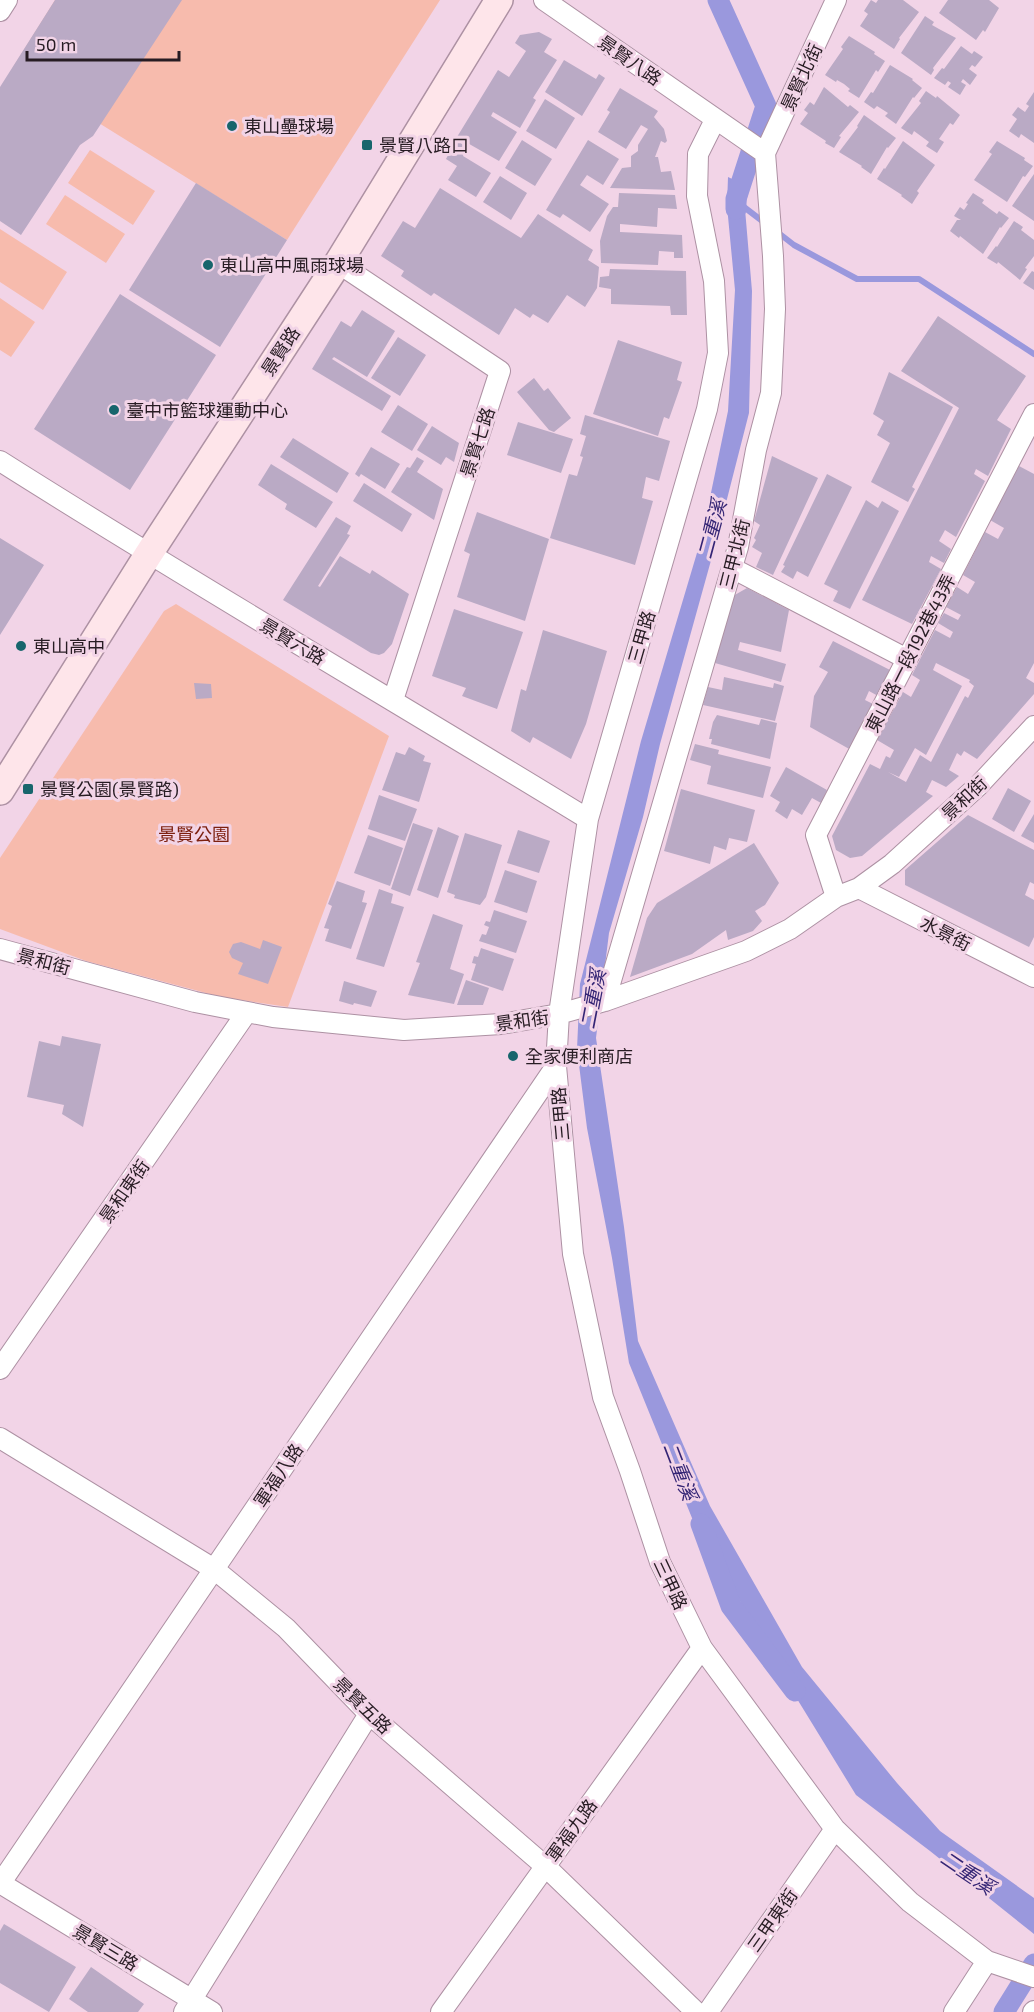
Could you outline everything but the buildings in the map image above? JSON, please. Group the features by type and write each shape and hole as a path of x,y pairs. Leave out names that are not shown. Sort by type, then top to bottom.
{"street":[{"path":"0,11 7,0"},
{"name":"景賢路","path":"0,791 148,555 338,263 499,0"},
{"name":"景賢八路","path":"544,0 715,120"},
{"name":"景賢北街","path":"765,153 836,0"},
{"path":"715,120 765,153"},
{"name":"三甲路","path":"715,120 698,154 697,196 714,281 718,353 707,409 588,819 559,1014 555,1066 573,1254 603,1397 660,1562 702,1648 835,1828 910,1902 987,1961 1034,1977"},
{"name":"三甲北街","path":"604,1001 738,547 756,450 771,393 775,309 765,153"},
{"name":"景賢七路","path":"338,263 500,371 393,700"},
{"name":"東山路一段192巷43弄","path":"836,897 816,835 1034,414"},
{"name":"景賢六路","path":"0,461 148,555 588,819"},
{"path":"732,568 907,659"},
{"name":"景和街","path":"0,949 195,1002 273,1017 404,1030 501,1024 559,1014 604,1001 746,951 790,928 836,897 859,888 892,864 979,785 1034,726"},
{"name":"水景街","path":"859,888 1031,969"},
{"name":"景和東街","path":"0,1369 247,1012"},
{"name":"軍福八路","path":"0,1884 555,1066"},
{"name":"景賢五路","path":"0,1438 214,1569 286,1628 369,1714 545,1866 696,2012"},
{"name":"軍福九路","path":"441,2012 702,1648"},
{"path":"188,2006 369,1714"},
{"name":"三甲東街","path":"708,2012 835,1828"},
{"name":"景賢三路","path":"0,1884 188,2006 212,2012"},
{"path":"954,2012 987,1961"}],"green space":[{"name":"東山壘球場","path":"55,0 440,0 287,240 12,69"},
{"path":"90,150 155,191 133,225 68,183"},
{"path":"65,195 125,234 106,263 46,224"},
{"path":"0,229 67,272 43,310 0,282"},
{"path":"0,298 35,322 11,357 0,350"},
{"name":"景賢公園","path":"176,604 389,736 288,1007 221,997 86,961 0,929 0,858 164,611"}],"water":[{"name":"二重溪","path":"728,177 749,187 745,209 752,291 749,413 660,744 643,817 609,933 596,1038 638,1341 710,1506 802,1667 897,1783 940,1831 1034,1898 1034,1934 856,1795 783,1676 692,1518 629,1363 587,1128 577,1049 580,984 641,741 702,536 728,411 735,290 727,206"}],"waterway":[{"name":"二重溪","path":"718,0 766,106 736,199 736,209"},
{"path":"740,204 765,223"},
{"path":"776,231 794,245 857,279 919,279 1034,354"},
{"name":"二重溪","path":"701,1524 731,1606 795,1691"},
{"path":"1004,2012 1034,1964"}],"place":[{"name":"東山壘球場","path":"232,126"},
{"name":"景賢八路口","path":"367,145"},
{"name":"東山高中風雨球場","path":"208,265"},
{"name":"臺中市籃球運動中心","path":"114,410"},
{"name":"東山高中","path":"21,646"},
{"name":"景賢公園(景賢路)","path":"28,789"},
{"name":"全家便利商店","path":"513,1056"}]}
